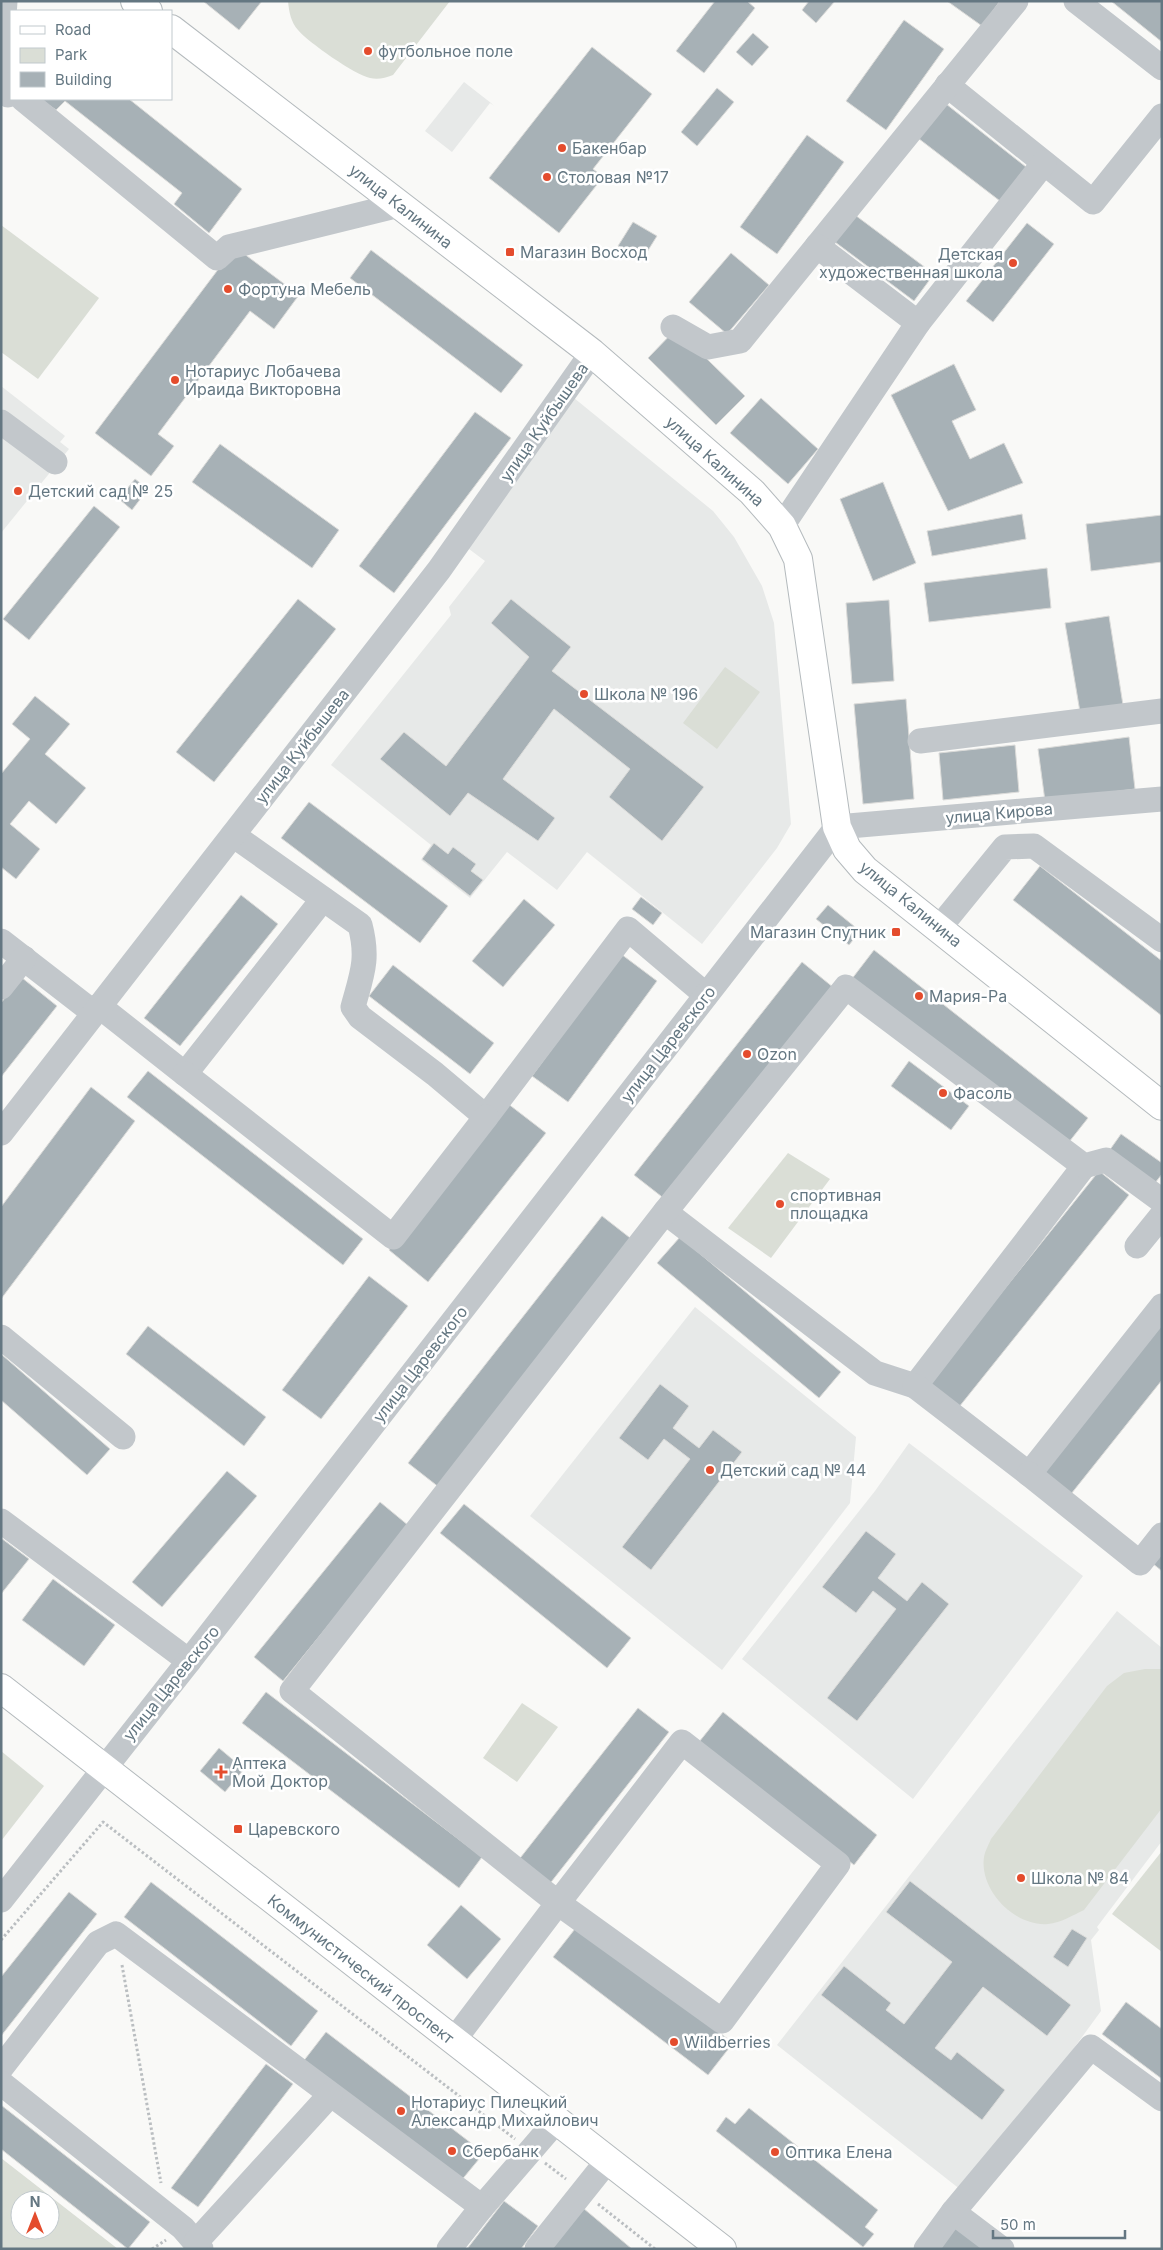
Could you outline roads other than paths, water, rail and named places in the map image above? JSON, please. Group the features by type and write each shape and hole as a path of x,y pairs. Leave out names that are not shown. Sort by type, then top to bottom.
{"main road":[{"path":"135,1 147,10"},
{"name":"улица Калинина","path":"172,30 592,352 752,492 782,526 798,559 837,827 848,849 865,870 1157,1099"},
{"name":"Коммунистический проспект","path":"1,1688 722,2249"}],"street":[{"path":"5,1 2,61 10,87"},
{"path":"673,327 708,347 740,341 1016,1"},
{"path":"1076,1 1162,68"},
{"path":"948,86 1093,202 1162,116"},
{"path":"21,100 217,258 229,247 399,205"},
{"path":"782,526 918,323 1044,163"},
{"path":"817,246 918,323"},
{"name":"улица Куйбышева","path":"1,1133 439,570 592,352"},
{"path":"1,422 55,462"},
{"path":"920,741 1162,711"},
{"name":"улица Кирова","path":"837,827 1162,799"},
{"name":"улица Царевского","path":"1,1900 837,827"},
{"path":"233,835 360,925 365,944 364,965 353,1007 360,1017 435,1074 486,1117"},
{"path":"939,928 1005,847 1024,845 1034,846 1162,940"},
{"path":"185,1074 322,899"},
{"path":"1,941 185,1074 393,1237 628,929 706,995"},
{"path":"1,987 24,958"},
{"path":"454,2040 558,1903 682,1742 838,1864 722,2021 558,1903 292,1691 665,1212 846,988 1084,1166"},
{"path":"915,1386 1084,1166 1106,1160 1162,1201"},
{"path":"665,1212 875,1373 915,1386 1140,1563 1162,1534"},
{"path":"1137,1246 1162,1215"},
{"path":"1029,1474 1162,1306"},
{"path":"1,1336 122,1437"},
{"path":"1,1521 189,1661"},
{"path":"1,2068 98,1943 116,1934 482,2207"},
{"path":"926,2249 953,2212 1091,2047 1162,2099"},
{"path":"1,2083 176,2222 199,2245 330,2095"},
{"path":"449,2249 482,2207 557,2120"},
{"path":"537,2249 608,2160"},
{"path":"953,2212 1002,2249"}],"place":[{"name":"футбольное поле","path":"368,51"},
{"name":"Бакенбар","path":"562,148"},
{"name":"Столовая №17","path":"547,177"},
{"name":"Магазин Восход","path":"510,252"},
{"name":"Детская художественная школа","path":"1013,263"},
{"name":"Фортуна Мебель","path":"228,289"},
{"name":"Нотариус Лобачева Ираида Викторовна","path":"175,380"},
{"name":"Детский сад № 25","path":"18,491"},
{"name":"Школа № 196","path":"584,694"},
{"name":"Магазин Спутник","path":"896,932"},
{"name":"Мария-Ра","path":"919,996"},
{"name":"Ozon","path":"747,1054"},
{"name":"Фасоль","path":"943,1093"},
{"name":"спортивная площадка","path":"780,1204"},
{"name":"Детский сад № 44","path":"710,1470"},
{"name":"Аптека Мой Доктор","path":"221,1772"},
{"name":"Царевского","path":"238,1829"},
{"name":"Школа № 84","path":"1021,1878"},
{"name":"Wildberries","path":"674,2042"},
{"name":"Нотариус Пилецкий Александр Михайлович","path":"401,2111"},
{"name":"Сбербанк","path":"452,2151"},
{"name":"Оптика Елена","path":"775,2152"}]}
